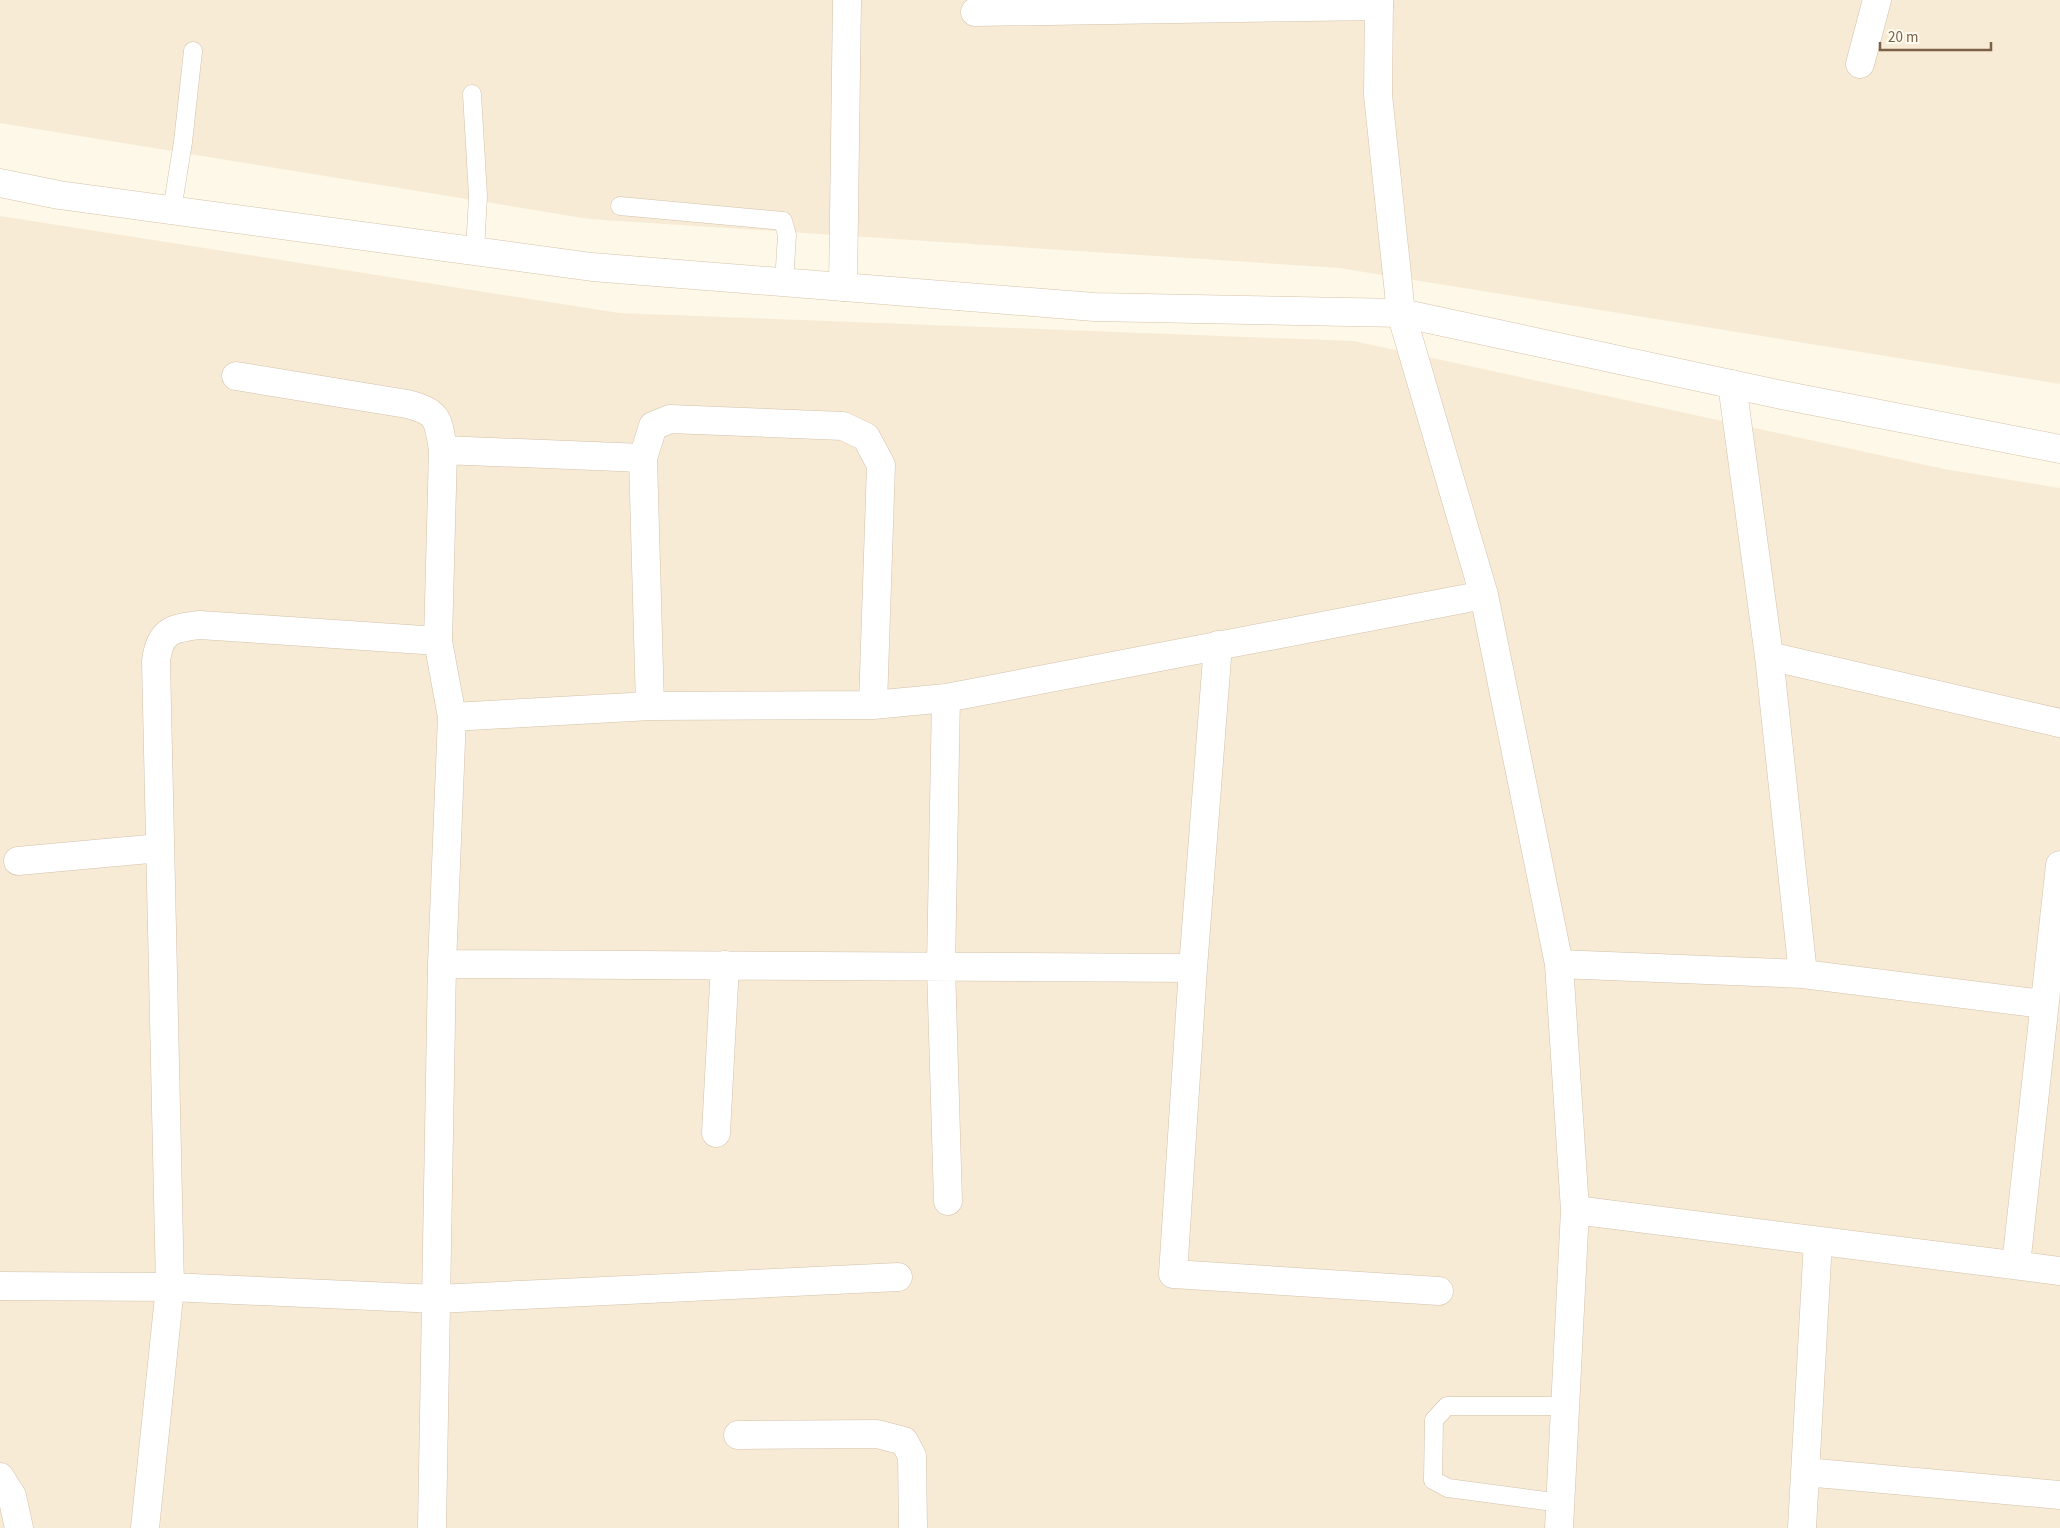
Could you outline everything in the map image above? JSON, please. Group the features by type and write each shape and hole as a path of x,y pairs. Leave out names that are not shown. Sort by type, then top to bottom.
{"street":[{"path":"843,287 847,0"},
{"path":"1860,64 1877,0"},
{"path":"976,12 1379,3 1378,95 1401,313 1484,595 1559,964 1574,1210 1560,1515"},
{"path":"0,183 59,195 592,267 1094,307 1401,313 1732,384 2060,449"},
{"path":"236,376 426,408 434,416 439,426 443,450 438,641 452,717 442,964 432,1528"},
{"path":"1732,384 1769,656 1803,974"},
{"path":"650,706 643,458 653,426 670,419 843,426 866,437 881,465 873,705"},
{"path":"443,450 643,458"},
{"path":"452,717 650,706 873,705 946,698 1484,595"},
{"path":"153,1527 170,1287 156,661 158,644 166,634 182,626 200,625 438,641"},
{"path":"1218,645 1172,1274 1439,1291"},
{"path":"1769,656 2060,722"},
{"path":"946,698 941,967 948,1201"},
{"path":"18,861 160,848"},
{"path":"2016,1265 2043,1004 2060,864"},
{"path":"442,964 1193,968"},
{"path":"1559,964 1803,974 2043,1004"},
{"path":"716,1134 725,965"},
{"path":"1574,1210 2060,1271"},
{"path":"1802,1528 1818,1241"},
{"path":"0,1286 170,1287 437,1299 898,1277"},
{"path":"738,1435 878,1434 904,1441 912,1456 913,1528"},
{"path":"1805,1472 2060,1495"},
{"path":"0,1477 12,1496 19,1528"}],"lane":[{"path":"172,210 183,142 192,52"},
{"path":"472,94 478,196 476,250"},
{"path":"620,206 783,221 787,235 784,283"},
{"path":"1560,1515 1448,1488 1433,1480 1434,1420 1447,1406 1566,1406"}],"shaded area":[{"path":"0,0 2060,0 2060,384 1339,268 589,219 0,123"},
{"path":"0,216 619,313 1354,341 1944,469 2060,488 2060,1528 0,1528"}]}
